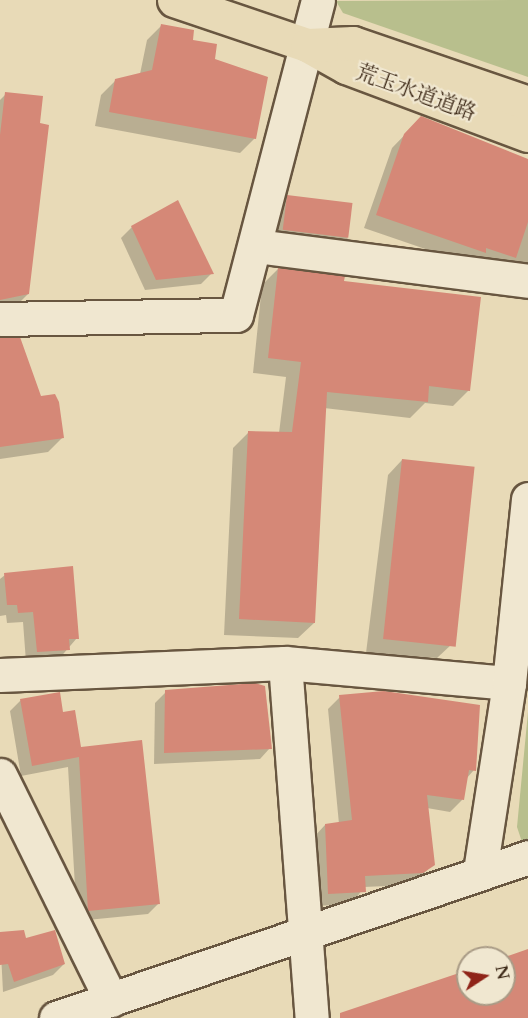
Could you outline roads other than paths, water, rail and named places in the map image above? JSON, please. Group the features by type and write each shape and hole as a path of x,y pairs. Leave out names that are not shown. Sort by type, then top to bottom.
{"main road":[{"name":"荒玉水道道路","path":"174,0 307,45 346,67 528,135"},
{"name":"荒玉水道道路","path":"307,45 353,43 528,103"}],"street":[{"path":"0,320 236,315 256,246 318,0"},
{"path":"256,246 528,281"},
{"path":"480,871 509,683 528,499"},
{"path":"0,675 285,663 509,683"},
{"path":"285,663 312,1018"},
{"path":"0,776 111,1000"},
{"path":"56,1018 304,934 480,871 528,857"}]}
